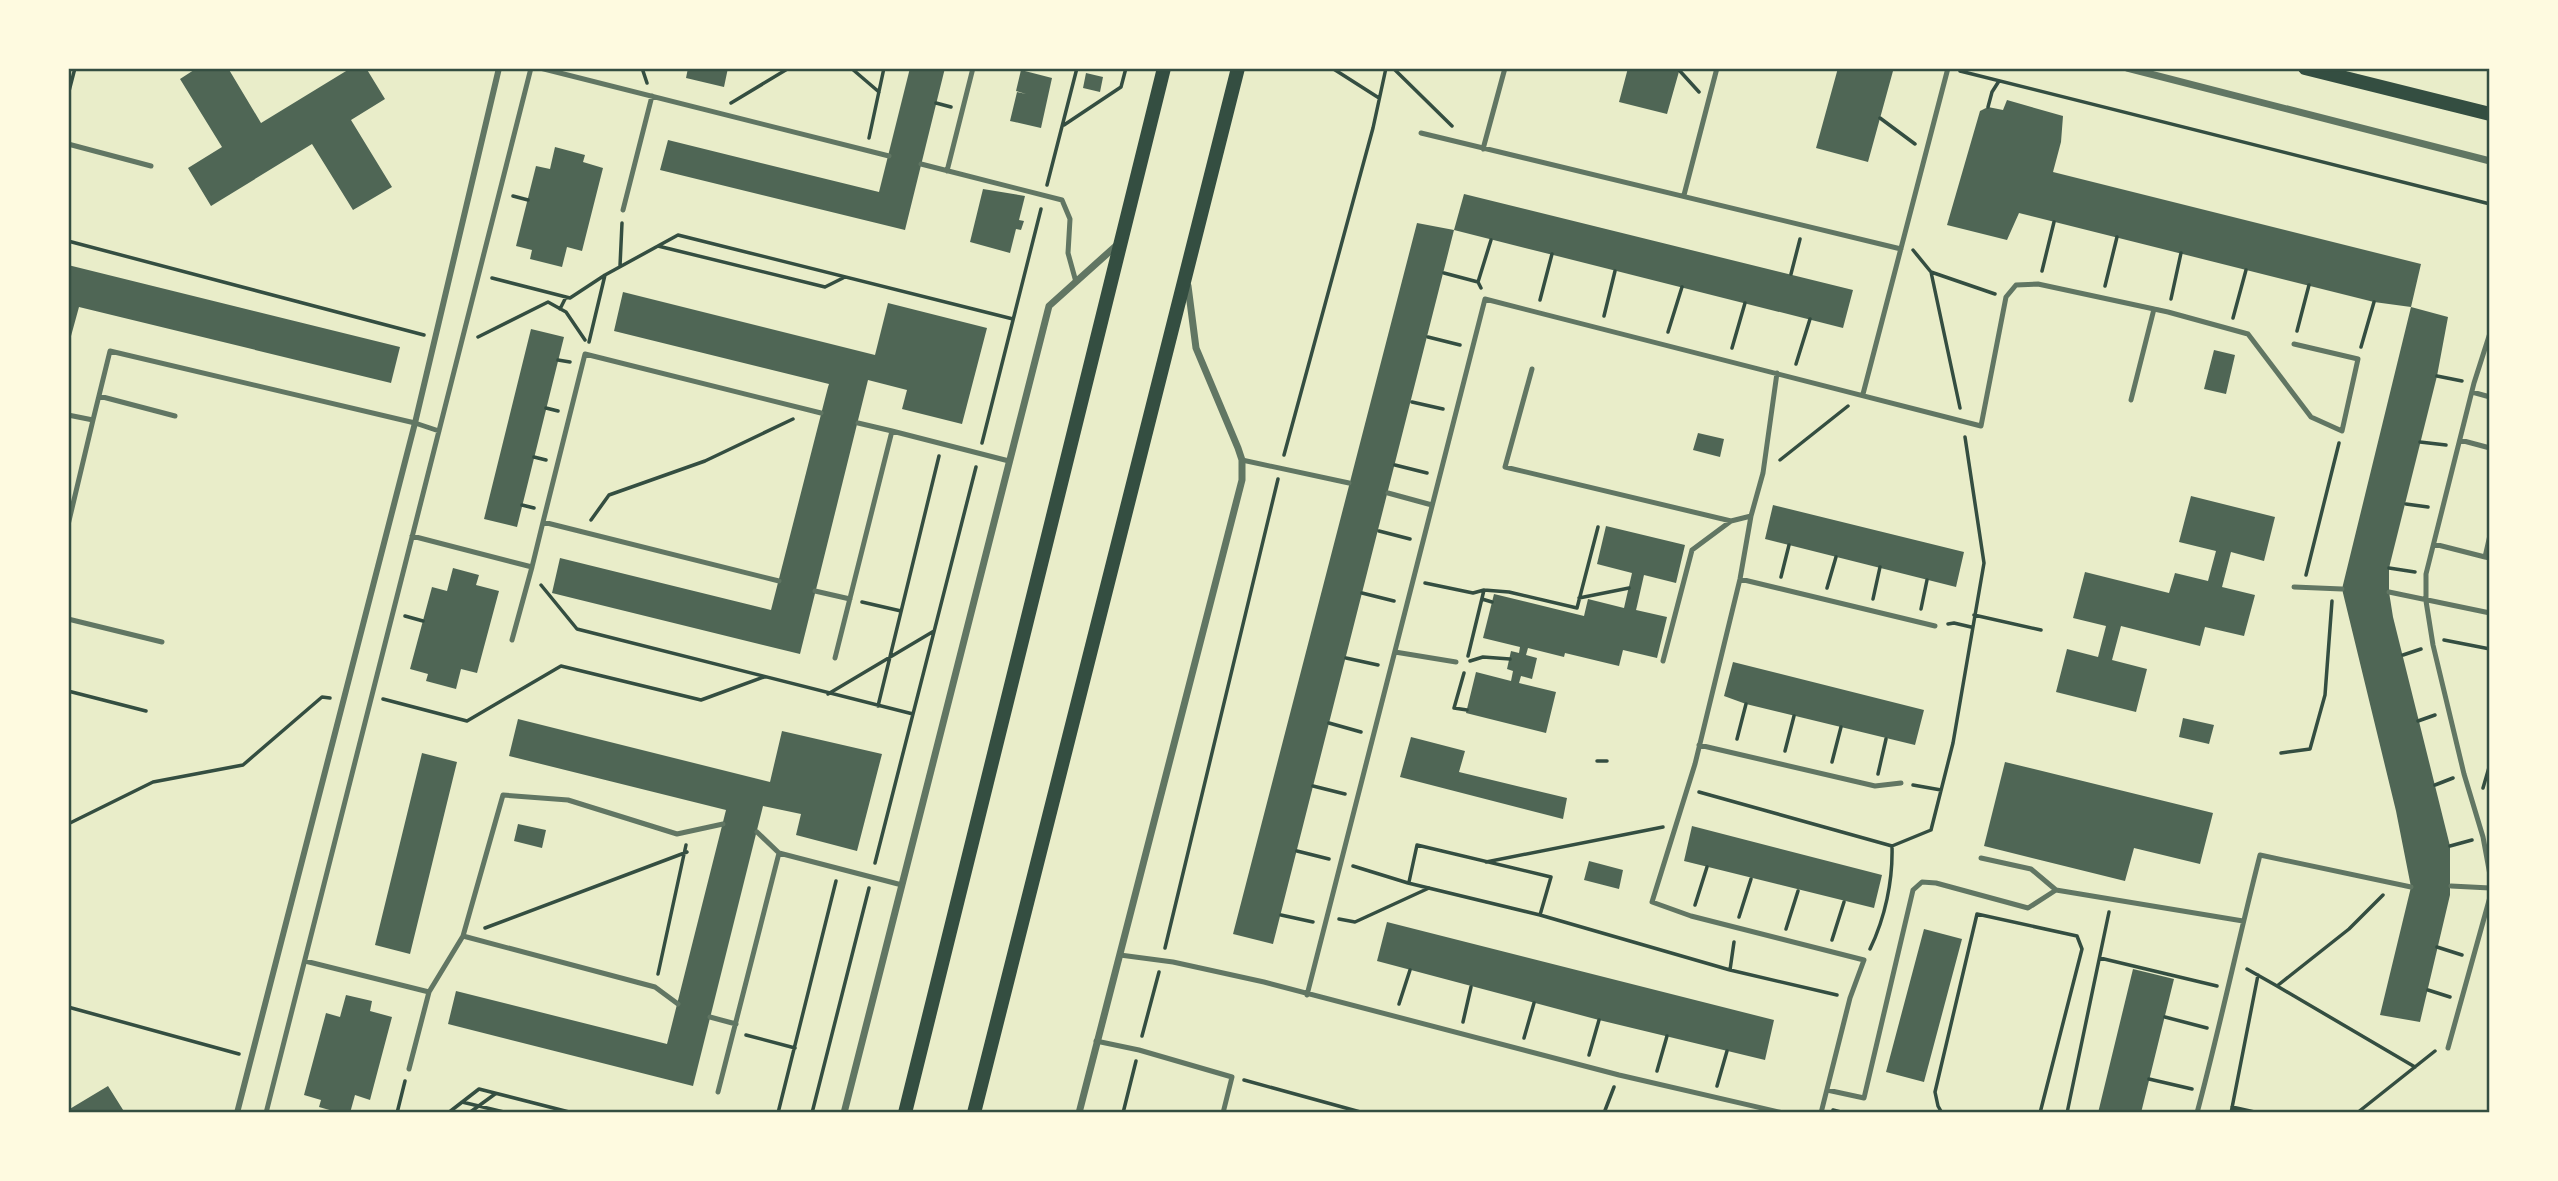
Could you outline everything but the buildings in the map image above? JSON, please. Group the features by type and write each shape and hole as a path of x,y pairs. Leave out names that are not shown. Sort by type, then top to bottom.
{"main road":[{"path":"905,1113 1164,68"},
{"path":"974,1113 1238,68"},
{"path":"2307,68 2490,114"}],"street":[{"path":"237,1113 415,423 499,68"},
{"path":"2127,68 2490,161"},
{"path":"844,1113 1049,306 1121,242"},
{"path":"1079,1113 1242,480 1242,460 1196,348 1186,272"}],"lane":[{"path":"266,1113 531,68"},
{"path":"540,68 888,156"},
{"path":"947,171 973,68"},
{"path":"1483,149 1506,68"},
{"path":"1684,195 1717,68"},
{"path":"1863,394 1948,68"},
{"path":"623,210 652,96"},
{"path":"1421,133 1901,249"},
{"path":"68,144 151,166"},
{"path":"921,164 1062,200 1070,219 1068,253 1076,282"},
{"path":"1307,995 1485,299 1981,426 2006,297 2016,285 2038,284 2168,312 2248,334 2311,416 2342,431 2358,359 2294,344"},
{"path":"2131,400 2154,309"},
{"path":"2490,333 2474,383 2426,574 2426,601 2432,638 2464,774 2483,837 2490,875"},
{"path":"68,525 110,351 415,423 439,431"},
{"path":"512,640 586,354 821,413"},
{"path":"1532,369 1505,467 1731,521"},
{"path":"1777,373 1763,473 1751,516 1740,579 1699,745 1651,902 1691,916 1864,960 1850,998 1821,1113"},
{"path":"2472,392 2490,397"},
{"path":"99,396 175,416"},
{"path":"68,415 93,420"},
{"path":"858,423 1009,461"},
{"path":"835,658 892,431"},
{"path":"2459,443 2490,447"},
{"path":"1242,460 1349,483"},
{"path":"1388,493 1432,505"},
{"path":"1663,661 1692,550 1731,521 1751,516"},
{"path":"543,522 779,581"},
{"path":"2434,544 2487,557 2490,535"},
{"path":"412,536 531,569"},
{"path":"1740,579 1935,626"},
{"path":"2294,587 2342,589"},
{"path":"815,591 850,599"},
{"path":"2389,592 2490,613"},
{"path":"68,619 162,642"},
{"path":"1395,652 1456,662"},
{"path":"1699,745 1875,786 1901,783"},
{"path":"409,1069 429,992 463,936 503,795 568,800 677,834 723,824"},
{"path":"757,832 779,853 902,885"},
{"path":"718,1092 779,853"},
{"path":"2197,1113 2260,855 2411,887"},
{"path":"1981,858 2031,869 2056,890 2243,921"},
{"path":"1827,1090 1864,1098 1913,890 1922,882 1936,883 2028,908 2056,890"},
{"path":"2451,886 2490,888"},
{"path":"2448,1048 2490,897"},
{"path":"463,936 655,986 678,1004"},
{"path":"1120,955 1162,960 1264,982 1653,1084 1783,1113"},
{"path":"304,961 429,992"},
{"path":"710,1017 736,1024"},
{"path":"1096,1041 1139,1050 1232,1077 1223,1113"}],"path":[{"path":"68,95 75,68"},
{"path":"716,113 789,68"},
{"path":"851,68 879,92"},
{"path":"867,150 884,68"},
{"path":"811,1113 1077,68"},
{"path":"1062,127 1121,87 1126,68"},
{"path":"1332,68 1379,98"},
{"path":"1123,1113 1281,467 1373,128 1386,68"},
{"path":"1394,68 1472,146"},
{"path":"1948,68 2490,204"},
{"path":"1679,70 1708,102"},
{"path":"1988,107 1998,81"},
{"path":"1880,118 1925,152"},
{"path":"620,266 623,210"},
{"path":"2038,284 2054,222"},
{"path":"1791,274 1804,224"},
{"path":"479,275 570,298 620,266 678,235 1013,319"},
{"path":"2102,299 2117,237"},
{"path":"1864,960 1880,928 1893,867 1892,846 1931,830 1953,743 1984,563 1962,421 1931,272 1903,238"},
{"path":"1444,273 1479,282 1491,240"},
{"path":"68,241 435,338"},
{"path":"656,246 825,287 845,277"},
{"path":"2168,312 2181,253"},
{"path":"1537,312 1552,254"},
{"path":"2230,329 2246,270"},
{"path":"1601,328 1615,271"},
{"path":"1931,272 2006,297"},
{"path":"461,344 548,302 566,312 588,345 605,275"},
{"path":"2294,344 2309,285"},
{"path":"1664,344 1682,287"},
{"path":"560,309 566,297"},
{"path":"2358,359 2374,302"},
{"path":"1729,360 1745,303"},
{"path":"1792,376 1810,319"},
{"path":"1428,337 1472,348"},
{"path":"2437,376 2474,383"},
{"path":"1763,473 1863,394"},
{"path":"1412,402 1456,412"},
{"path":"583,531 609,495 705,461 811,411"},
{"path":"2303,587 2342,431"},
{"path":"2420,442 2459,443"},
{"path":"878,706 942,444"},
{"path":"1395,465 1440,476"},
{"path":"2406,504 2443,509"},
{"path":"1412,580 1473,593 1484,590 1509,592 1577,608 1598,527"},
{"path":"1378,531 1423,542"},
{"path":"1778,589 1789,545"},
{"path":"1824,600 1836,556"},
{"path":"1870,612 1880,567"},
{"path":"2389,568 2426,574"},
{"path":"531,569 577,629 913,714"},
{"path":"1918,624 1927,580"},
{"path":"1580,598 1629,588"},
{"path":"2281,753 2310,749 2325,695 2333,589"},
{"path":"1467,710 1454,708 1484,590"},
{"path":"1363,593 1407,604"},
{"path":"850,599 901,611"},
{"path":"1482,599 1492,602"},
{"path":"393,613 423,621"},
{"path":"1974,615 2041,630"},
{"path":"1954,623 1972,627"},
{"path":"828,694 934,631"},
{"path":"2432,638 2490,649"},
{"path":"1467,662 1483,657 1510,659"},
{"path":"1346,658 1391,668"},
{"path":"372,696 467,721 561,666 701,700 764,677"},
{"path":"68,691 146,711"},
{"path":"68,824 153,782 243,765 322,697 344,698"},
{"path":"1733,754 1746,704"},
{"path":"2418,721 2449,709"},
{"path":"1782,765 1794,716"},
{"path":"1329,723 1374,735"},
{"path":"1829,775 1841,727"},
{"path":"1875,786 1886,739"},
{"path":"1597,761 1607,761"},
{"path":"1313,786 1358,797"},
{"path":"1920,786 1941,790"},
{"path":"655,986 687,852 686,832"},
{"path":"2450,846 2483,837"},
{"path":"1408,883 1417,845 1551,877 1540,915"},
{"path":"1297,851 1408,883 1540,915 1730,970 1850,998"},
{"path":"463,936 687,852"},
{"path":"1691,916 1707,867"},
{"path":"778,1113 839,869"},
{"path":"1730,970 1736,928 1751,879"},
{"path":"2277,986 2348,929 2392,885"},
{"path":"1327,917 1355,922 1429,887"},
{"path":"1782,940 1798,891"},
{"path":"2067,1113 2110,900"},
{"path":"1829,951 1844,902"},
{"path":"1942,1113 1935,1092 1977,914 2077,936 2081,949 2040,1113"},
{"path":"1280,915 1325,925"},
{"path":"2437,947 2471,958"},
{"path":"2100,958 2229,989"},
{"path":"1395,1016 1410,970"},
{"path":"2231,1113 2258,975 2415,1067"},
{"path":"1460,1034 1471,987"},
{"path":"2428,990 2460,1000"},
{"path":"1521,1049 1534,1003"},
{"path":"68,1007 252,1057"},
{"path":"2165,1017 2218,1031"},
{"path":"1585,1066 1599,1020"},
{"path":"734,1031 794,1048"},
{"path":"1653,1084 1667,1036"},
{"path":"2357,1113 2450,1039"},
{"path":"1714,1097 1727,1051"},
{"path":"397,1113 409,1069"},
{"path":"1604,1113 1619,1075"},
{"path":"1232,1077 1364,1113"},
{"path":"2149,1079 2203,1092"},
{"path":"448,1113 479,1089 573,1113"},
{"path":"469,1113 495,1094"},
{"path":"462,1102 508,1113"},
{"path":"2232,1107 2259,1113"}]}
